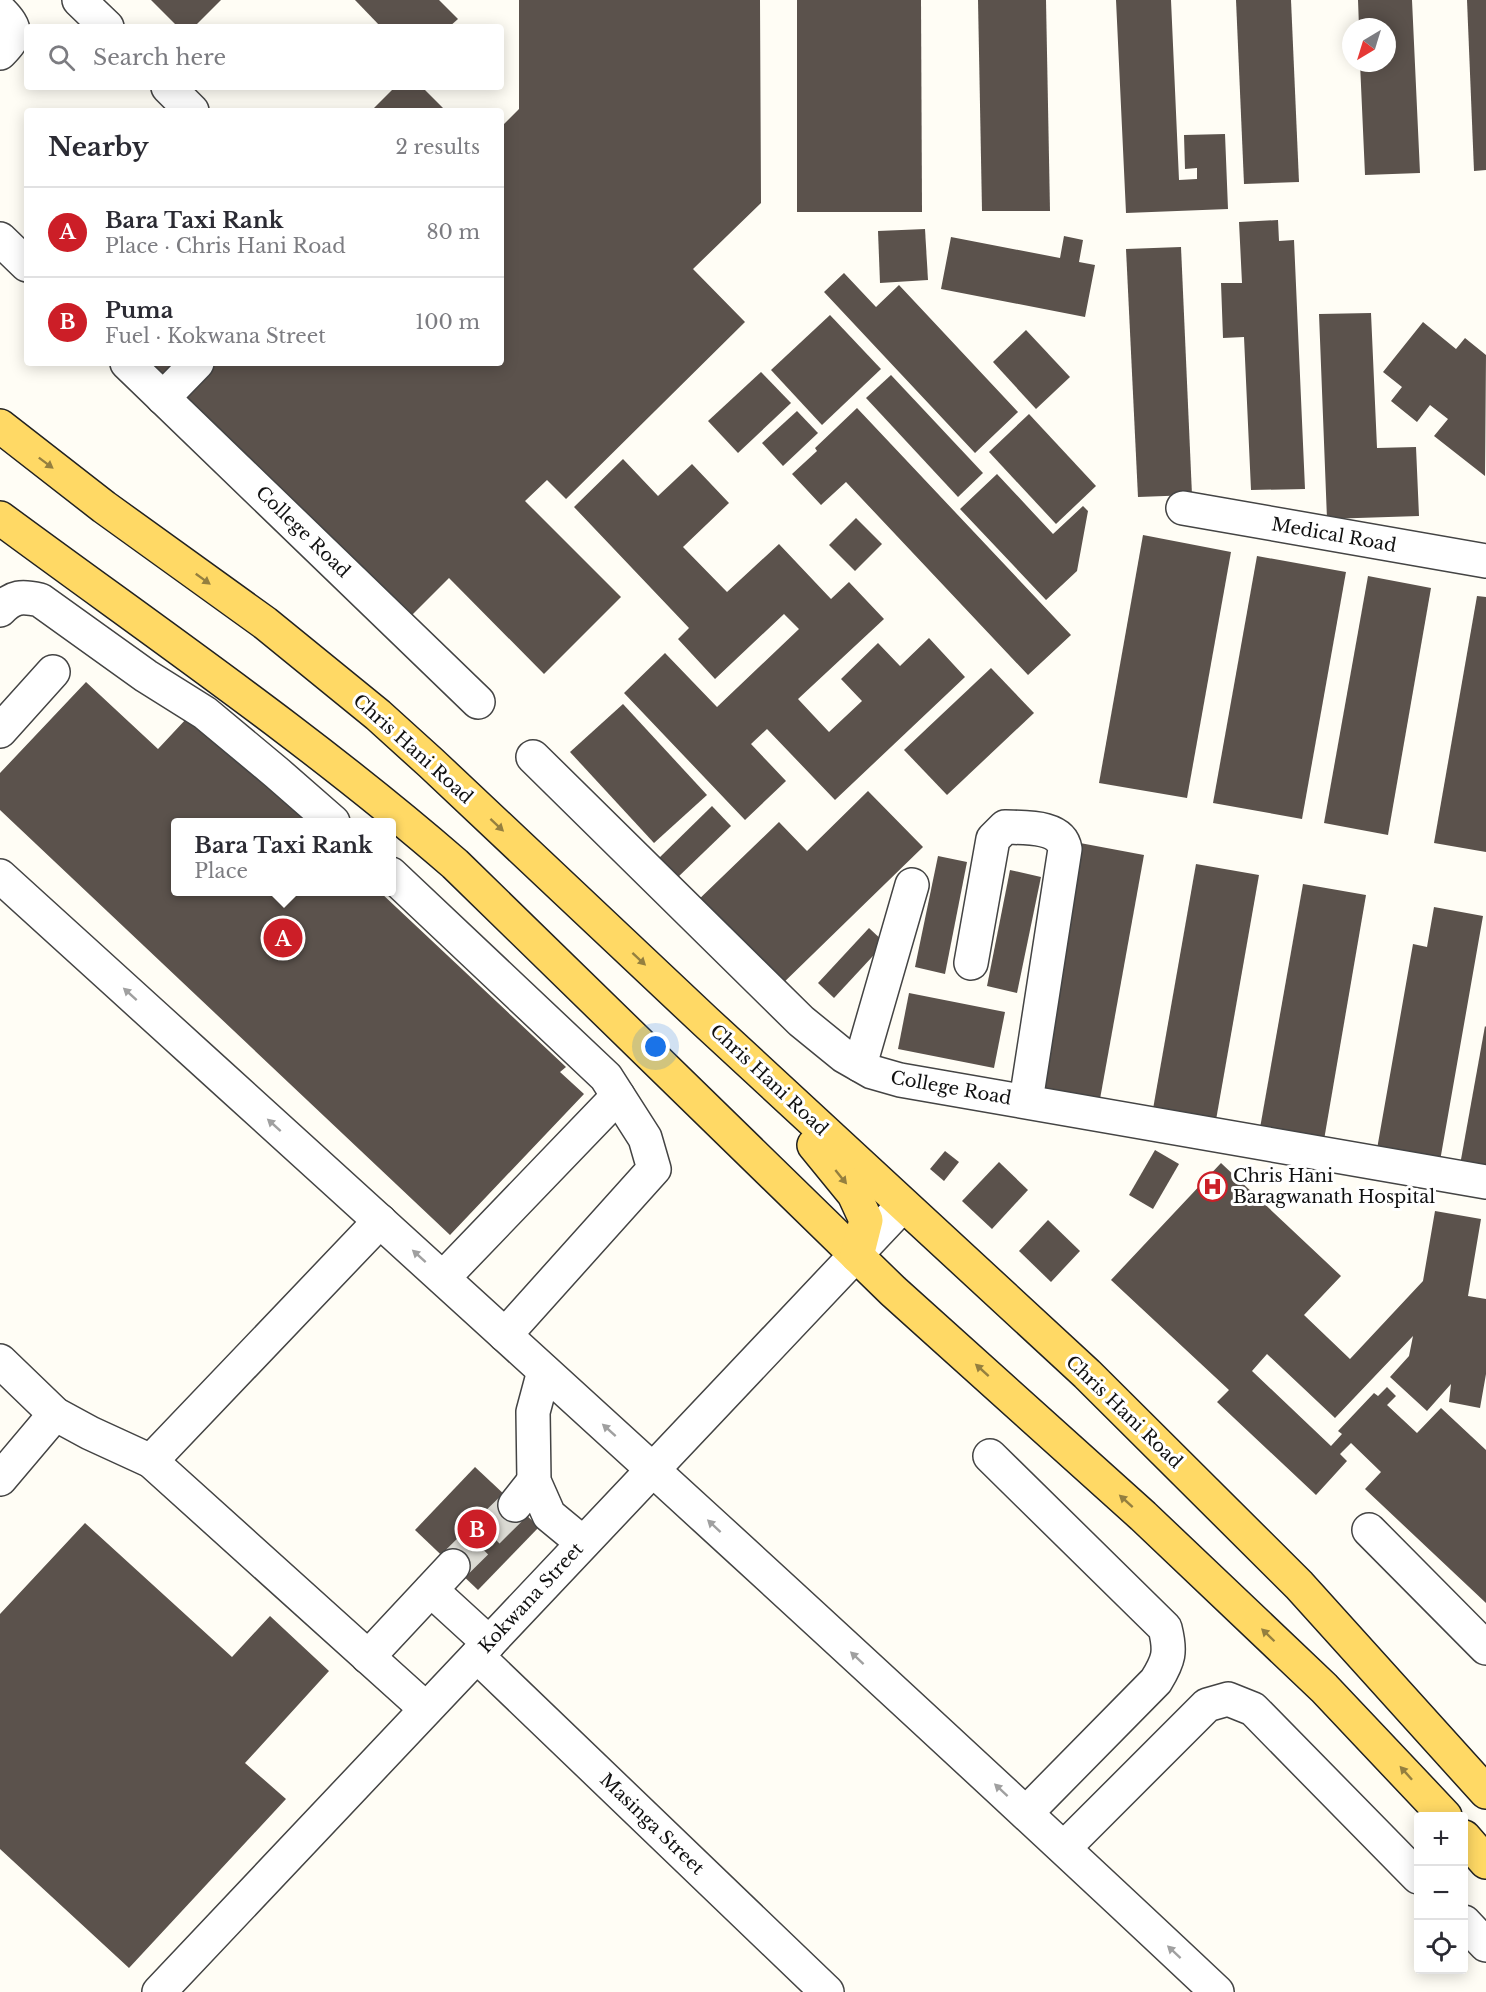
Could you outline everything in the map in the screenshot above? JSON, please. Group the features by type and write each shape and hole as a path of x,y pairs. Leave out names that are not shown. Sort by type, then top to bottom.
{"main road":[{"name":"Chris Hani Road","path":"0,426 104,507 265,623 378,715 431,763 706,1022 1087,1374 1299,1585 1486,1792"},
{"path":"0,518 302,739 407,822 455,864 857,1256 1143,1516 1324,1688 1441,1812"},
{"path":"706,1022 830,1163 854,1194 866,1220 857,1256"},
{"path":"1468,1842 1486,1862"}],"street":[{"path":"79,0 104,24"},
{"path":"0,11 8,20 14,33 13,40 0,53"},
{"path":"171,90 189,108"},
{"path":"0,239 24,262"},
{"name":"College Road","path":"131,366 478,702"},
{"path":"163,398 193,366"},
{"name":"Medical Road","path":"1183,508 1486,561"},
{"path":"0,610 7,602 23,597 40,600 146,676 205,714 328,818"},
{"path":"0,731 53,672"},
{"name":"College Road","path":"533,758 801,1021 844,1056 872,1072 900,1080 1486,1182"},
{"path":"970,963 993,839 1005,827 1050,832 1059,837 1065,849 1026,1101"},
{"path":"0,876 653,1469 1064,1848 1216,1992"},
{"path":"396,879 606,1077 645,1138 654,1169 505,1335"},
{"path":"860,1065 912,885"},
{"path":"443,1278 618,1096"},
{"name":"Kokwana Street","path":"159,1992 903,1205"},
{"path":"151,1461 380,1221"},
{"path":"0,1361 55,1414 151,1461 426,1709"},
{"path":"544,1371 533,1412 524,1493 583,1543"},
{"path":"0,1479 55,1414"},
{"path":"990,1456 1165,1628 1169,1646 1167,1662 1156,1681 1026,1813"},
{"path":"1369,1530 1486,1648"},
{"path":"368,1657 453,1566"},
{"name":"Masinga Street","path":"431,1590 483,1649 827,1992"},
{"path":"1064,1848 1207,1705 1228,1699 1253,1710 1414,1872"},
{"path":"1468,1926 1486,1945"}],"building":[{"path":"151,0 221,0 197,24 175,24"},
{"path":"355,0 439,0 458,19 452,24 378,24"},
{"path":"519,0 760,0 761,203 693,269 745,322 566,499 547,480 525,501 621,597 544,674 449,578 403,624 148,366 504,366 504,124 519,109"},
{"path":"797,0 921,0 922,212 797,212"},
{"path":"978,0 1046,0 1050,211 982,211"},
{"path":"1116,0 1171,0 1179,180 1197,179 1197,168 1185,169 1184,135 1225,134 1228,209 1126,213"},
{"path":"1236,0 1291,0 1299,182 1244,184"},
{"path":"1358,0 1412,0 1420,173 1365,175 1360,72 1396,72 1396,18 1359,18"},
{"path":"1467,0 1486,0 1486,170 1474,171"},
{"path":"392,90 425,90 443,108 374,108"},
{"path":"1278,220 1279,241 1294,240 1305,489 1251,490 1244,337 1223,338 1221,283 1242,283 1239,222"},
{"path":"925,229 928,280 880,283 878,231"},
{"path":"1064,236 1083,240 1079,262 1095,265 1085,317 941,289 951,237 1060,258"},
{"path":"1181,247 1192,495 1138,497 1126,249"},
{"path":"844,273 876,307 899,285 1018,412 975,453 824,292"},
{"path":"1371,313 1377,448 1416,447 1419,516 1327,519 1319,314"},
{"path":"830,315 881,369 822,425 771,370"},
{"path":"1423,322 1456,349 1465,338 1486,355 1485,476 1434,436 1448,419 1430,405 1417,422 1391,401 1402,387 1383,372"},
{"path":"1026,330 1070,377 1036,409 993,362"},
{"path":"761,372 791,403 738,453 708,421"},
{"path":"891,375 983,473 958,497 866,398"},
{"path":"857,408 1071,635 1028,675 846,482 821,505 792,474 817,451 815,448"},
{"path":"797,411 818,433 783,466 762,443"},
{"path":"1029,414 1096,486 1056,524 989,452"},
{"path":"623,459 658,496 692,464 729,503 683,547 727,592 779,544 831,599 849,582 884,619 798,699 829,732 862,701 841,679 878,643 900,666 929,638 965,677 835,800 767,729 751,744 786,781 745,820 624,693 665,653 717,707 799,629 784,614 715,679 678,639 689,628 574,507"},
{"path":"997,474 1053,534 1083,506 1088,511 1077,571 1046,600 960,509"},
{"path":"856,518 882,544 855,571 829,545"},
{"path":"1143,535 1231,552 1187,798 1099,783"},
{"path":"1257,556 1346,572 1302,819 1213,803"},
{"path":"1368,576 1431,588 1388,835 1324,823"},
{"path":"1477,596 1486,597 1486,852 1434,843"},
{"path":"991,668 1034,713 947,795 904,750"},
{"path":"86,682 158,749 187,718 197,718 303,818 171,818 171,896 384,896 566,1067 560,1072 584,1094 450,1235 0,810 0,773"},
{"path":"623,704 707,795 654,843 570,752"},
{"path":"868,791 923,847 776,990 693,905 779,822 807,851"},
{"path":"712,806 731,826 676,879 657,860"},
{"path":"1080,843 1144,855 1100,1099 1036,1088"},
{"path":"938,856 967,862 945,974 915,967"},
{"path":"1196,864 1259,875 1216,1120 1153,1109"},
{"path":"1010,870 1041,877 1017,993 987,986"},
{"path":"1303,884 1366,895 1324,1140 1260,1128"},
{"path":"1434,907 1483,916 1440,1161 1377,1149 1413,944 1427,947"},
{"path":"869,928 885,943 834,998 818,983"},
{"path":"909,993 1005,1012 994,1068 898,1049"},
{"path":"1486,1027 1486,1169 1460,1165"},
{"path":"1155,1150 1179,1164 1153,1209 1129,1195"},
{"path":"945,1151 959,1162 944,1181 930,1169"},
{"path":"999,1162 1028,1190 992,1229 962,1201"},
{"path":"1221,1163 1341,1276 1304,1315 1350,1359 1423,1281 1435,1211 1481,1219 1468,1296 1486,1299 1486,1374 1480,1408 1449,1402 1451,1384 1427,1411 1390,1377 1409,1356 1413,1336 1335,1418 1267,1354 1252,1371 1331,1446 1342,1434 1338,1431 1374,1393 1378,1396 1387,1387 1396,1396 1387,1405 1417,1433 1441,1408 1486,1450 1486,1603 1365,1489 1381,1472 1351,1443 1340,1454 1347,1461 1316,1495 1217,1402 1229,1390 1111,1280"},
{"path":"1048,1220 1080,1251 1051,1282 1019,1251"},
{"path":"475,1467 539,1527 478,1590 415,1530"},
{"path":"85,1523 232,1657 270,1616 329,1671 245,1763 286,1799 129,1968 0,1849 0,1614"}],"tunnel":[{"path":"453,1566 515,1505"}],"place":[{"name":"Bara Taxi Rank","path":"283,938"},
{"name":"Chris Hani Baragwanath Hospital","path":"1212,1186"},
{"name":"Puma","path":"477,1529"}]}
